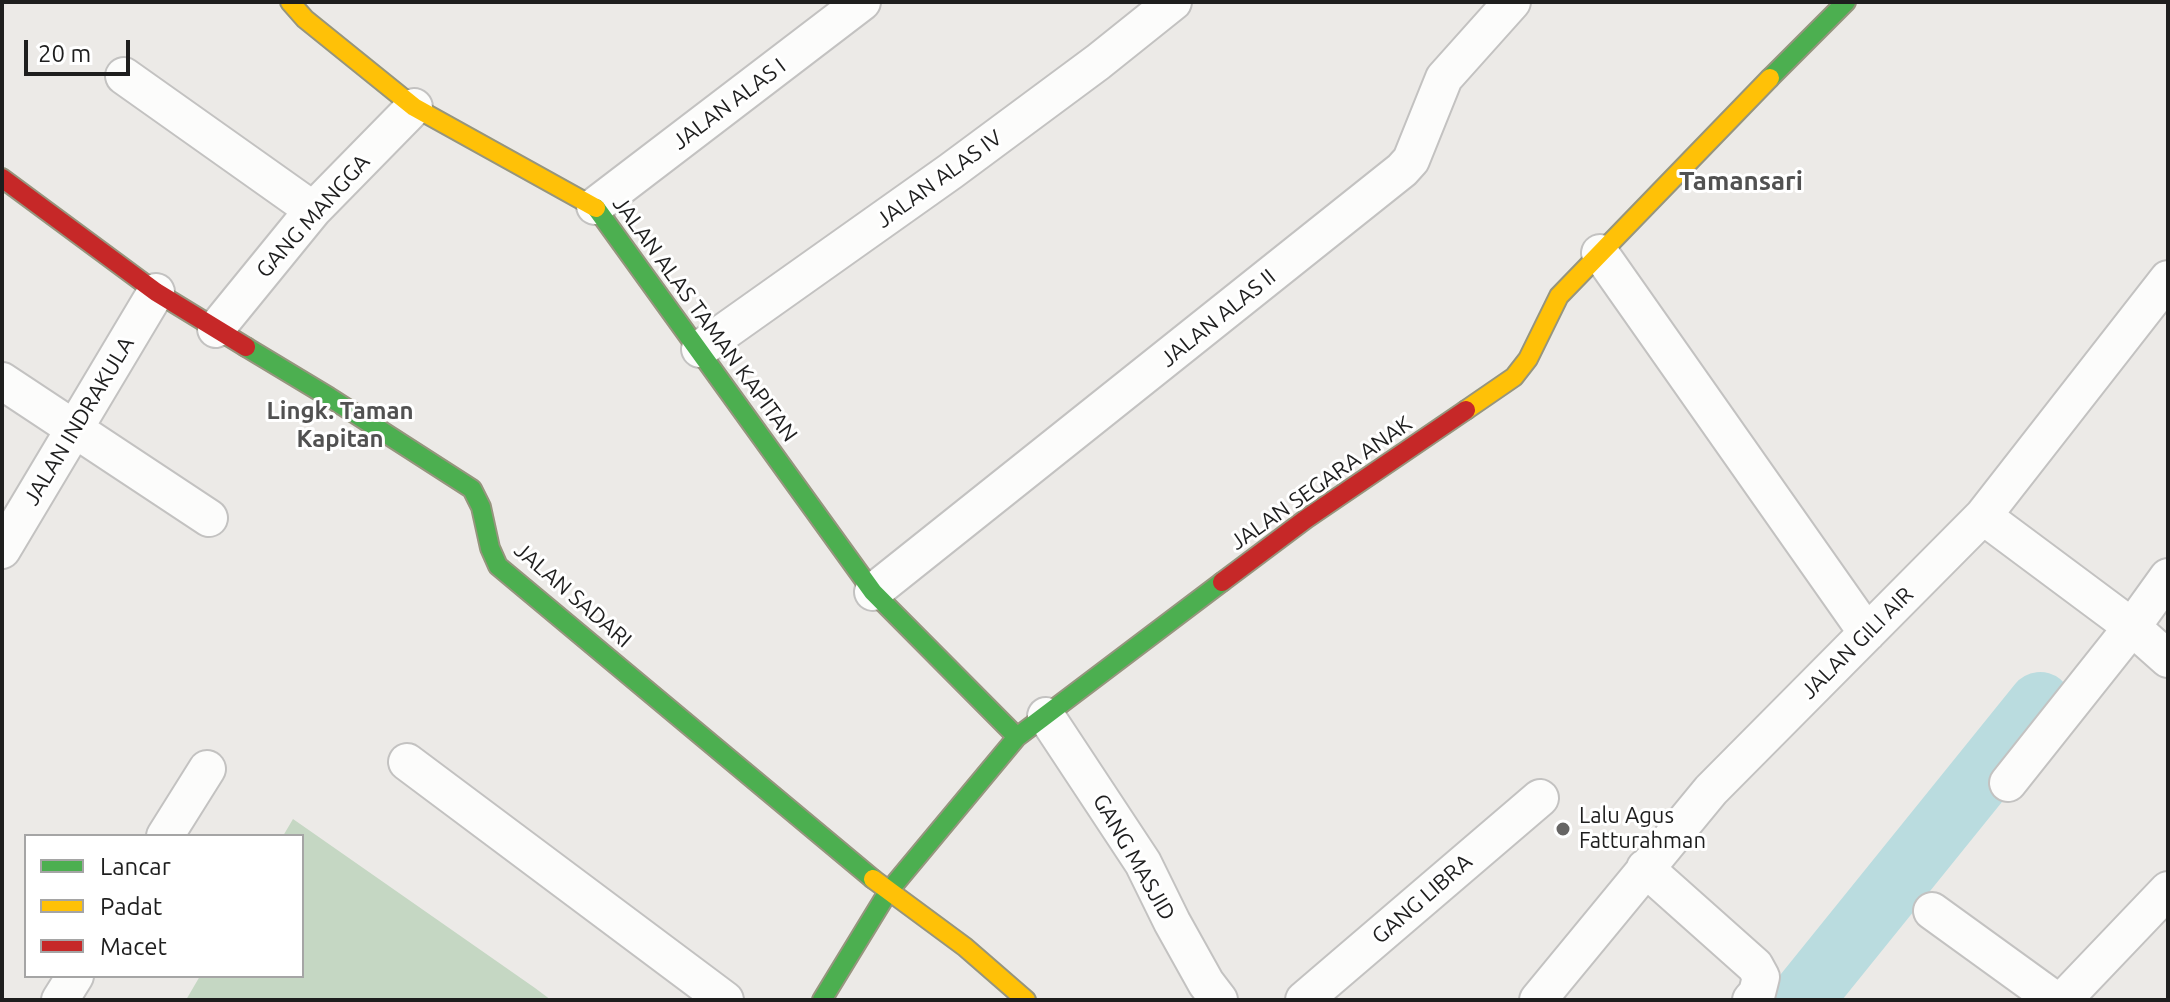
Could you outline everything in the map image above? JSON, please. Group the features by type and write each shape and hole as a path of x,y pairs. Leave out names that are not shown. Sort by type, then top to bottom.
{"street":[{"name":"JALAN ALAS TAMAN KAPITAN","path":"290,2 305,19 414,107 595,206 873,592 1017,737"},
{"name":"JALAN ALAS I","path":"595,206 862,2"},
{"name":"JALAN ALAS IV","path":"700,349 951,171 1173,2"},
{"name":"JALAN ALAS II","path":"873,592 1402,170 1411,160 1444,78 1512,2"},
{"name":"JALAN SEGARA ANAK","path":"822,1000 888,892 1017,737 1306,519 1514,377 1528,359 1559,296 1846,2"},
{"path":"124,76 313,210"},
{"name":"GANG MANGGA","path":"216,329 313,210 414,107"},
{"name":"JALAN SADARI","path":"2,178 156,292 329,397 472,489 481,507 490,548 498,566 888,892"},
{"path":"1600,253 1867,633"},
{"name":"JALAN GILI AIR","path":"1538,1000 1711,790 1983,516 2168,279"},
{"name":"JALAN INDRAKULA","path":"2,550 156,292"},
{"path":"2,381 209,518"},
{"path":"1983,516 2132,627 2168,659"},
{"path":"2008,783 2168,577"},
{"name":"GANG MASJID","path":"1046,716 1143,863 1172,922 1219,1000"},
{"path":"407,762 725,1000"},
{"path":"166,834 207,769"},
{"name":"GANG LIBRA","path":"1304,1000 1540,798"},
{"path":"1645,868 1755,966 1761,977 1757,993 1751,1000"},
{"path":"2063,1000 2168,890"},
{"path":"888,892 965,947 1026,1000"},
{"path":"1932,911 2055,1000"},
{"path":"60,1000 74,978"}],"green space":[{"path":"293,819 551,1000 186,1000 199,978 304,978 304,834 284,834"}],"waterway":[{"path":"1801,1000 2040,704"}],"traffic: fast":[{"path":"1770,78 1846,2"},
{"path":"596,208 873,592 1017,737"},
{"path":"246,347 472,489 481,507 490,548 498,566 873,879"},
{"path":"822,1000 888,892 1017,737 1222,582"}],"traffic: slow":[{"path":"290,2 305,19 414,107 596,208"},
{"path":"1466,410 1514,377 1528,359 1559,296 1770,78"},
{"path":"873,879 965,947 1026,1000"}],"traffic: jam":[{"path":"2,178 156,292 246,347"},
{"path":"1222,582 1306,519 1466,410"}],"place":[{"name":"Lalu Agus Fatturahman","path":"1563,829"}],"district":[{"name":"Tamansari","path":"1741,181"},
{"name":"Lingk. Taman Kapitan","path":"340,425"}]}
